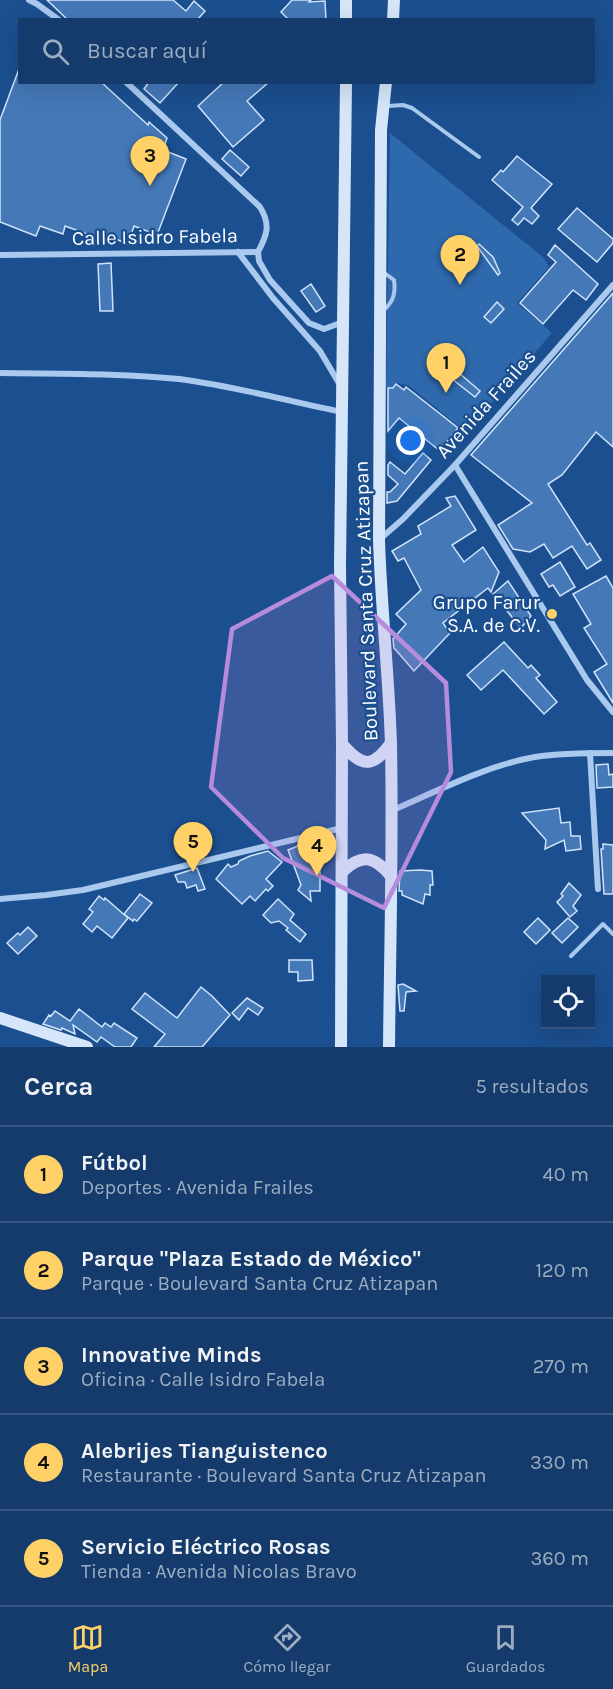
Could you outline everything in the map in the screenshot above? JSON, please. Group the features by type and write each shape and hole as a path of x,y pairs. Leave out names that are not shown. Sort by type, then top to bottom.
{"main road":[{"path":"346,0 346,18"},
{"path":"393,18 394,0"},
{"name":"Boulevard Santa Cruz Atizapan","path":"342,872 340,577 345,84"},
{"name":"Boulevard Santa Cruz Atizapan","path":"386,84 381,129 379,540 391,743 389,1047"},
{"path":"342,744 359,760 366,762 380,757 391,743"},
{"path":"341,1047 342,872 357,860 364,858 379,863 391,876"},
{"path":"0,1018 61,1043 87,1047"}],"street":[{"path":"29,0 37,3 56,18"},
{"name":"Calle Isidro Fabela","path":"0,255 258,252 265,239 267,224 260,207 128,84"},
{"path":"238,252 273,298 320,351 343,390"},
{"path":"258,252 259,261 270,280 309,323 324,329 344,322"},
{"name":"Avenida Frailes","path":"379,540 403,519 454,465 613,285"},
{"path":"0,373 142,376 181,380 207,383 342,412"},
{"path":"454,465 587,680 613,712"},
{"path":"590,753 598,890"},
{"path":"391,811 477,774 519,761 555,755 613,753"},
{"path":"0,899 46,896 83,890 342,828"}],"lane":[{"path":"383,106 403,105 412,108 478,157"},
{"path":"571,957 603,924 613,934"}],"highlighted area":[{"path":"332,576 446,683 451,772 384,908 283,858 211,787 232,629"}],"shaded area":[{"path":"390,133 544,258 549,267 517,303 552,333 466,432 408,385 397,383 393,387 386,388"}],"building":[{"path":"47,0 173,0 186,11 194,1 205,11 199,18 66,18"},
{"path":"292,0 325,1 326,18 287,18 281,12"},
{"path":"18,72 18,84 103,84 148,125 149,122 167,138 163,150 186,159 157,235 134,226 128,244 103,234 101,239 65,226 63,234 40,226 36,236 0,222 0,120"},
{"path":"148,84 177,84 160,103 144,89"},
{"path":"222,84 267,84 247,101 264,120 233,147 198,106"},
{"path":"230,150 249,167 241,176 222,159"},
{"path":"517,156 552,184 531,208 539,216 532,224 524,218 518,225 512,220 523,207 492,180 501,170 503,172"},
{"path":"577,208 613,239 613,243 597,262 558,229"},
{"path":"479,244 493,257 500,273 498,275 477,246"},
{"path":"555,245 598,284 586,300 573,290 543,324 520,303 556,262 548,255"},
{"path":"111,263 113,311 100,311 98,264"},
{"path":"311,284 325,306 316,312 301,291"},
{"path":"613,293 613,447 596,432 562,475 548,484 587,545 590,543 601,560 587,569 572,546 553,558 544,544 530,552 513,549 498,525 532,503 471,455"},
{"path":"497,302 504,309 491,323 484,317"},
{"path":"445,361 480,391 475,397 438,368"},
{"path":"396,384 404,390 406,387 458,428 440,451 399,418 388,431 388,388 393,388"},
{"path":"423,453 431,460 397,501 387,503 387,492 398,484 388,475 390,462 405,474"},
{"path":"455,496 476,530 452,545 464,562 483,547 499,572 491,592 488,588 443,623 450,633 414,671 394,648 393,639 406,624 396,614 421,590 404,558 398,561 392,551 421,534 418,526 451,506 446,498"},
{"path":"560,562 575,587 560,596 553,585 549,587 541,574"},
{"path":"606,576 613,588 613,703 594,672 607,664 584,628 591,624 573,594"},
{"path":"508,581 531,616 521,628 493,594"},
{"path":"504,642 528,668 531,665 540,675 536,678 557,702 544,714 503,670 481,690 467,675"},
{"path":"608,764 609,775 613,774 613,787 597,788 596,765"},
{"path":"559,808 561,823 570,822 571,836 580,836 581,849 566,851 564,840 545,849 546,840 522,813"},
{"path":"320,840 322,851 318,850 320,891 310,891 311,901 298,890 301,885 288,850 298,844"},
{"path":"603,844 613,845 613,894 604,894 601,849 603,849"},
{"path":"268,851 282,862 266,879 273,886 268,891 266,889 255,901 250,896 242,904 216,879 228,864 231,867 250,856"},
{"path":"197,868 205,889 198,891 196,885 187,888 185,882 178,882 175,875"},
{"path":"400,871 432,871 433,885 430,885 430,895 425,894 423,904 402,895 402,891 399,891"},
{"path":"569,883 581,895 573,906 577,911 570,917 557,902 563,896 561,894"},
{"path":"140,894 152,903 137,921 134,919 133,921 124,914"},
{"path":"99,896 104,900 105,898 128,918 112,938 97,926 92,932 83,924 93,912 89,909"},
{"path":"278,899 294,914 290,920 306,934 300,942 279,921 271,923 263,915"},
{"path":"538,918 550,930 536,944 524,932"},
{"path":"568,918 578,927 562,943 552,933"},
{"path":"28,927 37,936 18,954 7,943"},
{"path":"289,960 312,960 313,980 298,981 298,972 289,972"},
{"path":"403,984 416,991 406,992 404,1011 400,1011 398,985"},
{"path":"201,987 230,1015 202,1047 154,1047 165,1034 132,1009 145,993 177,1018"},
{"path":"247,998 263,1008 258,1015 248,1008 239,1020 232,1013"},
{"path":"79,1009 102,1027 105,1023 111,1027 114,1023 137,1038 131,1047 115,1047 101,1037 97,1042 73,1025 75,1034 62,1028 61,1030 43,1024 55,1011 70,1021"}],"place":[{"name":"Innovative Minds","path":"150,186"},
{"name":"Parque \"Plaza Estado de México\"","path":"460,285"},
{"name":"Fútbol","path":"446,393"},
{"name":"Grupo Farur S.A. de C.V.","path":"552,614"},
{"name":"Servicio Eléctrico Rosas","path":"193,872"},
{"name":"Alebrijes Tianguistenco","path":"317,876"}]}
